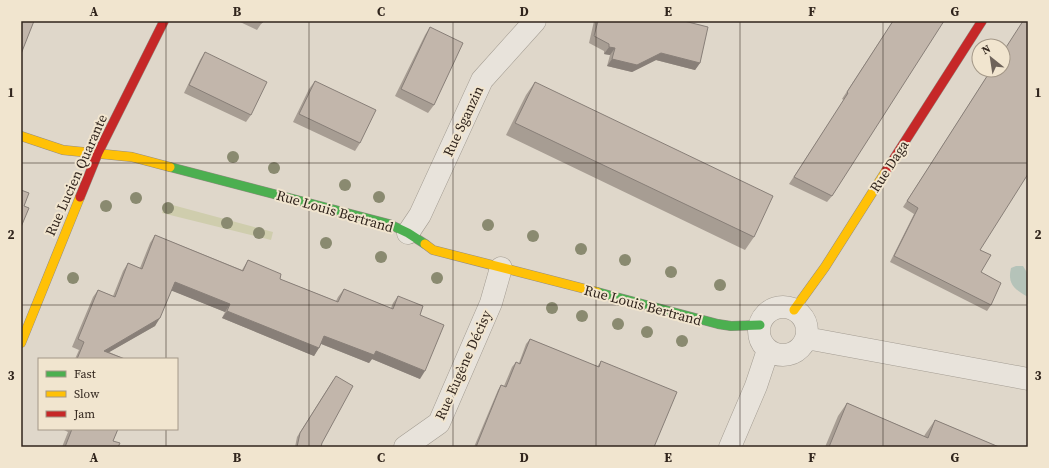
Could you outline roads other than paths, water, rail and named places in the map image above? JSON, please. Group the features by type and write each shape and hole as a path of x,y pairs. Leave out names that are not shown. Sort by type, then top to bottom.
{"street":[{"name":"Rue Lucien Quarante","path":"21,343 98,153 164,21"},
{"name":"Rue Sganzin","path":"408,233 420,215 482,80 535,21"},
{"name":"Rue Daga","path":"794,310 829,261 982,21"},
{"name":"Rue Louis Bertrand","path":"21,136 63,150 132,157 390,224 408,233 433,250 718,324 731,326 760,325"},
{"name":"Rue Eugène Décisy","path":"405,447 439,423 491,303 501,268"},
{"path":"788,308 794,310 804,319 807,332 806,338 797,351 790,355 774,354 768,350 760,339 760,325 762,319 773,309 788,308"},
{"path":"806,338 1028,378"},
{"path":"730,447 756,386 768,350"}]}
